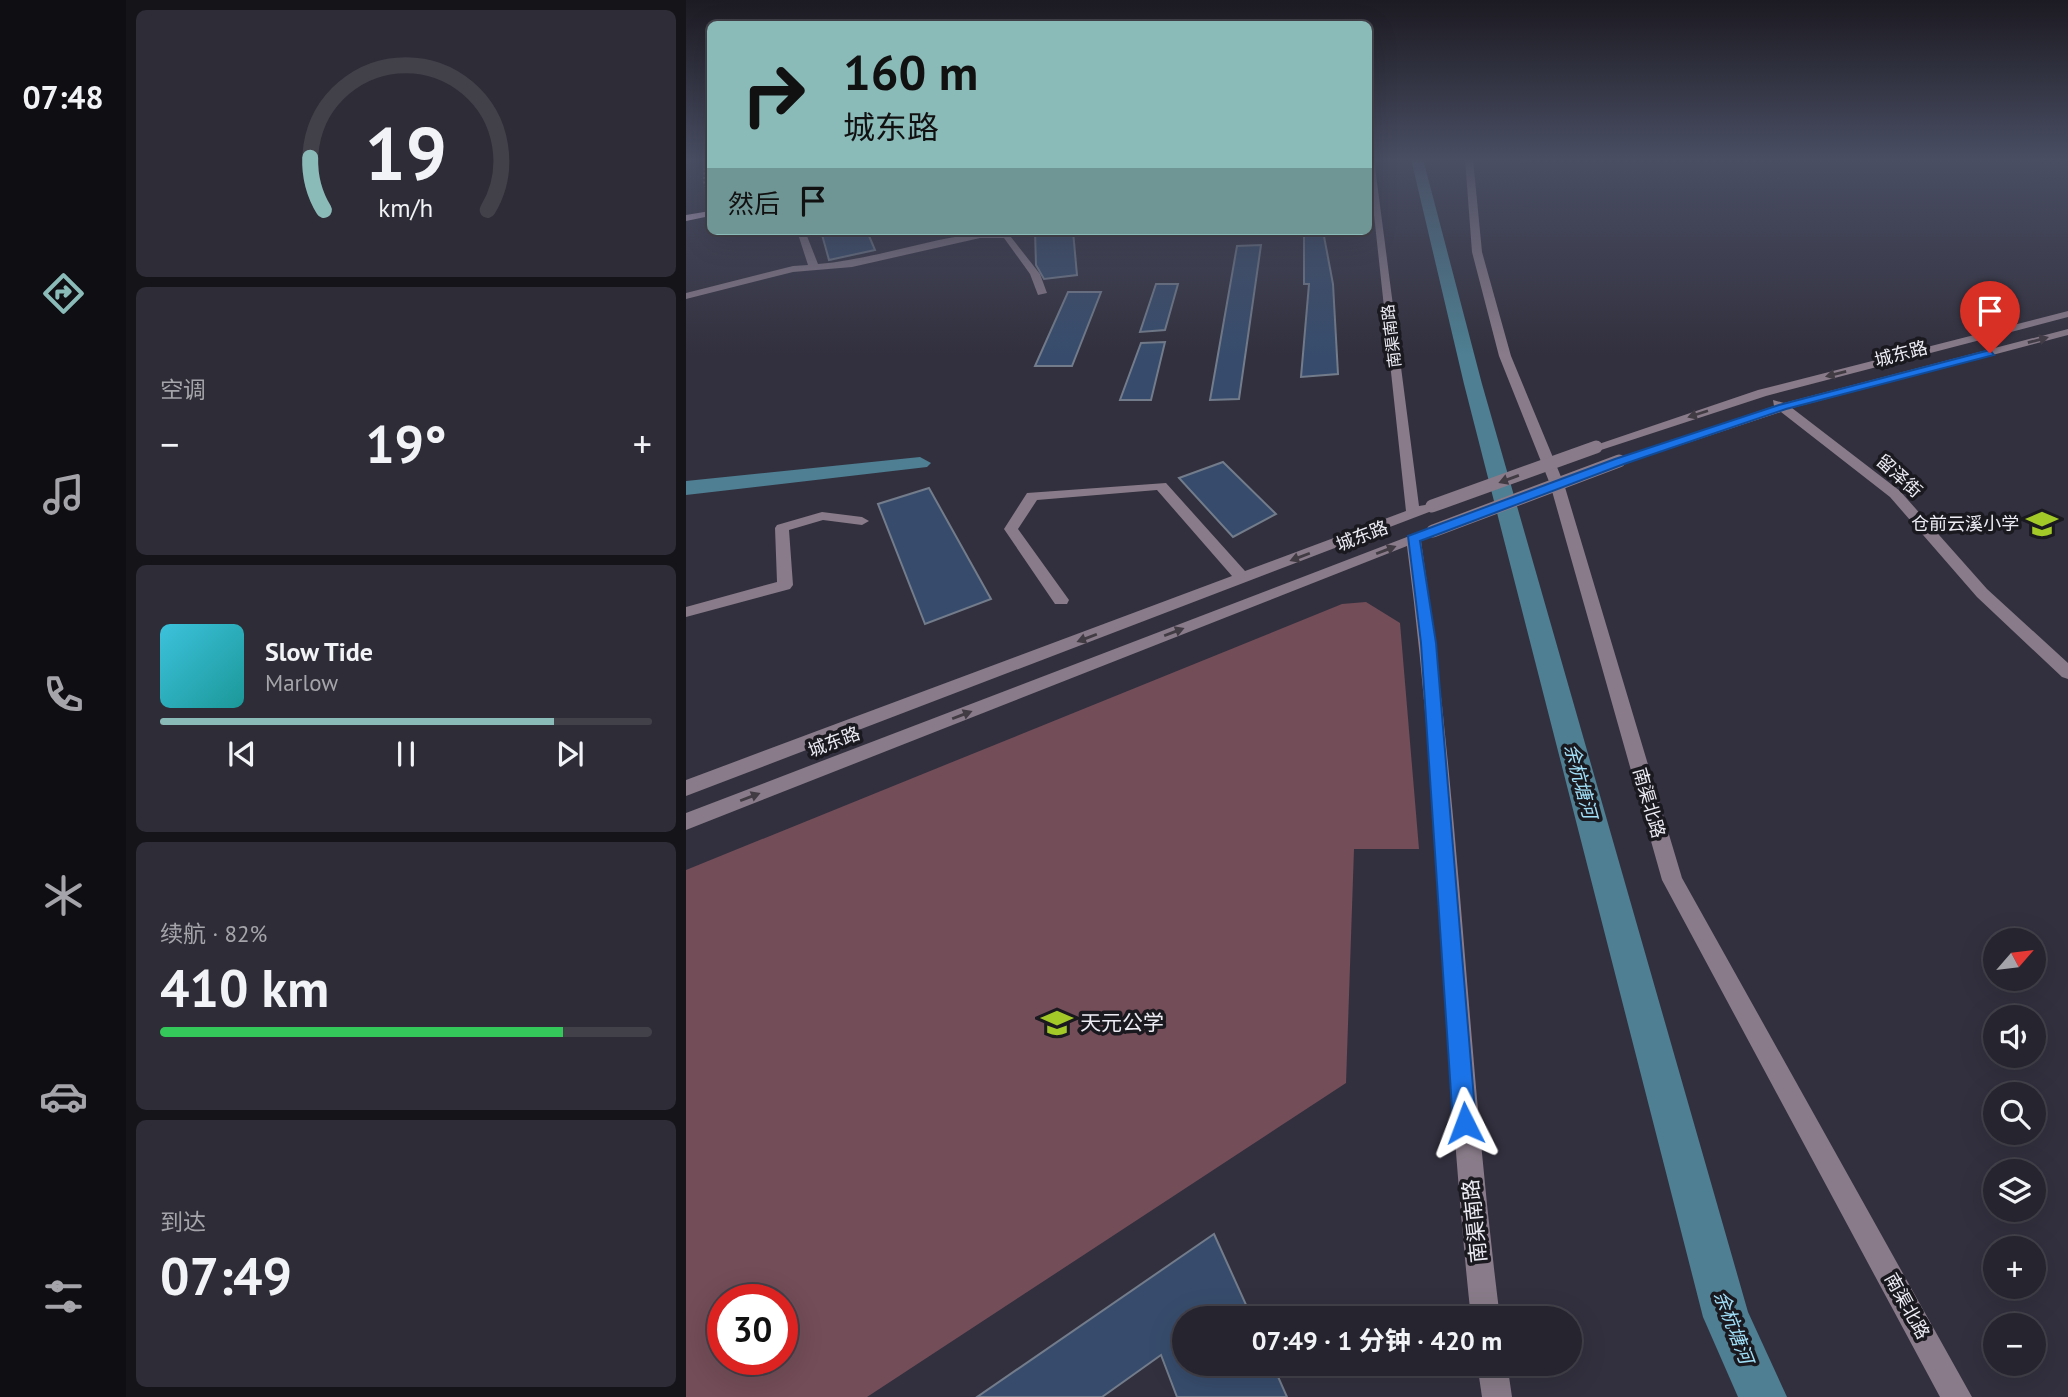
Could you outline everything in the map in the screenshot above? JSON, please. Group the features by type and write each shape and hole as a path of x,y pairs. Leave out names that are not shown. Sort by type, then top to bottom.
{"street":[{"name":"南渠南路","path":"1378,224 1413,513"},
{"name":"南渠北路","path":"1475,224 1477,252 1505,356 1556,484 1672,880 1957,1397"},
{"path":"802,235 814,267"},
{"path":"686,296 793,269 852,264 980,235 1007,235 1035,274 1042,293"},
{"name":"城东路","path":"686,788 1413,513 1596,447 1762,393 2068,314"},
{"name":"城东路","path":"686,822 1619,461 1783,407 2068,332"},
{"name":"留泽街","path":"1762,393 1895,494 1982,593 2068,673"},
{"path":"1061,600 1011,529 1032,496 1161,486 1243,579"},
{"path":"686,612 785,585 782,528 822,516 862,521"},
{"name":"南渠南路","path":"1423,535 1465,1123 1485,1306"},
{"path":"1494,1376 1497,1397"}],"shaded area":[{"name":"天元公学","path":"1366,602 1400,623 1419,849 1354,849 1346,1083 867,1397 686,1397 686,870 1342,604"}],"building":[{"path":"822,235 869,235 875,250 829,260"},
{"path":"1035,235 1073,235 1077,275 1044,279 1036,265"},
{"path":"1304,235 1324,235 1333,284 1338,374 1301,377 1309,284 1304,284"},
{"path":"1261,245 1239,399 1210,400 1237,246"},
{"path":"1156,284 1178,284 1165,330 1140,332"},
{"path":"1068,292 1101,292 1072,366 1035,366"},
{"path":"1165,342 1151,400 1120,400 1141,343"},
{"path":"1223,462 1276,514 1233,537 1179,478"},
{"path":"929,488 991,599 925,624 878,504"},
{"path":"1214,1234 1247,1306 1172,1306 1172,1376 1278,1376 1287,1397 1177,1397 1161,1355 1102,1397 977,1397"}],"waterway":[{"name":"余杭塘河","path":"1433,224 1473,384 1726,1317 1763,1397"},
{"path":"686,488 920,463"}],"place":[{"name":"仓前云溪小学","path":"2042,524"},
{"name":"天元公学","path":"1057,1023"}],"route":[{"path":"1465,1123 1460,1023 1429,643 1413,539 1619,461 1783,407 1990,353"}]}
